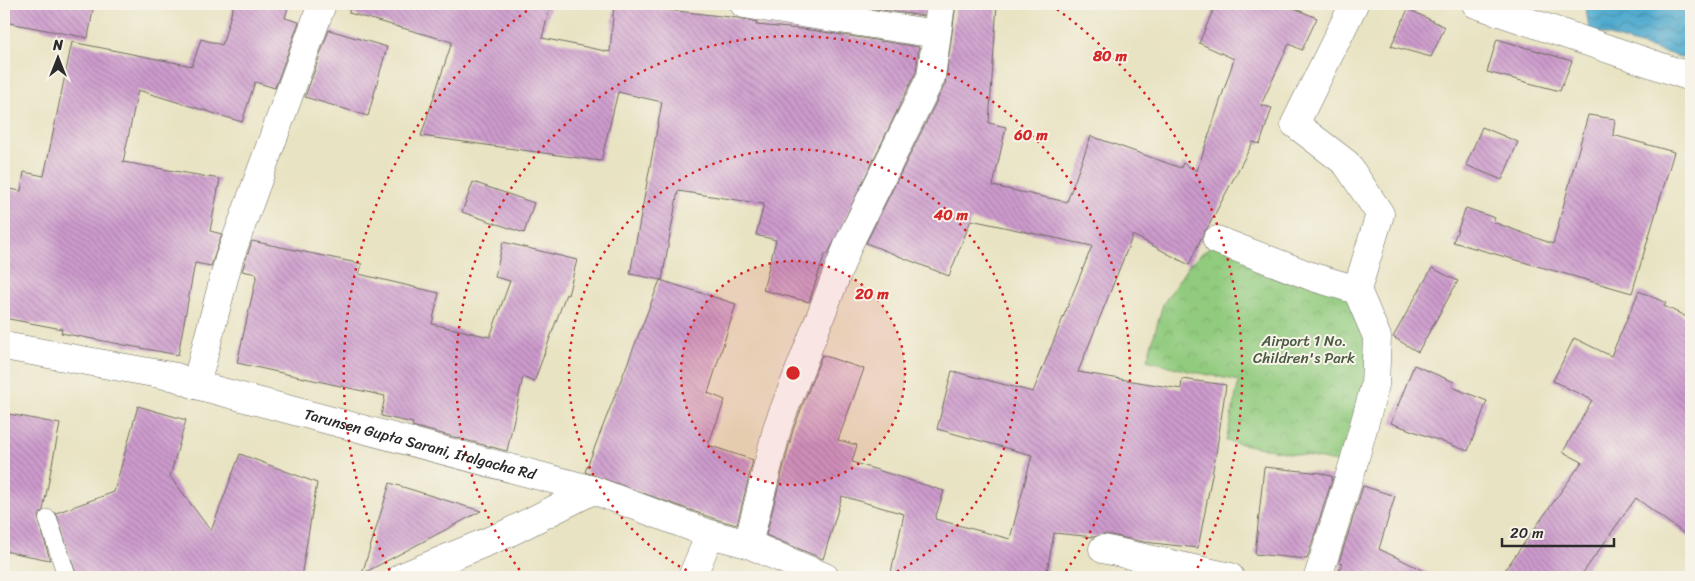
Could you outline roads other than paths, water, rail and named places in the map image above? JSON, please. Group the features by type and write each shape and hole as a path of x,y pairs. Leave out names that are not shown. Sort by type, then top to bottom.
{"street":[{"path":"196,385 230,258 322,4"},
{"path":"744,4 936,34"},
{"path":"748,544 778,425 849,243 930,76 941,4"},
{"path":"1318,577 1353,465 1375,385 1377,337 1357,290 1380,214 1346,164 1295,124 1354,4"},
{"path":"1476,4 1691,77"},
{"path":"1217,240 1304,273 1357,290"},
{"name":"Tarunsen Gupta Sarani, Italgacha Rd","path":"4,346 176,377 196,385 593,490 710,534 748,544 825,577"},
{"path":"402,577 506,534 593,490"},
{"path":"692,577 710,534"},
{"path":"1103,549 1230,577"}],"lane":[{"path":"48,519 67,577"}],"water":[{"path":"1581,4 1691,4 1691,60 1589,30 1586,8"}],"park label":[{"name":"Airport 1 No. Children's Park","path":"1304,350"}]}
